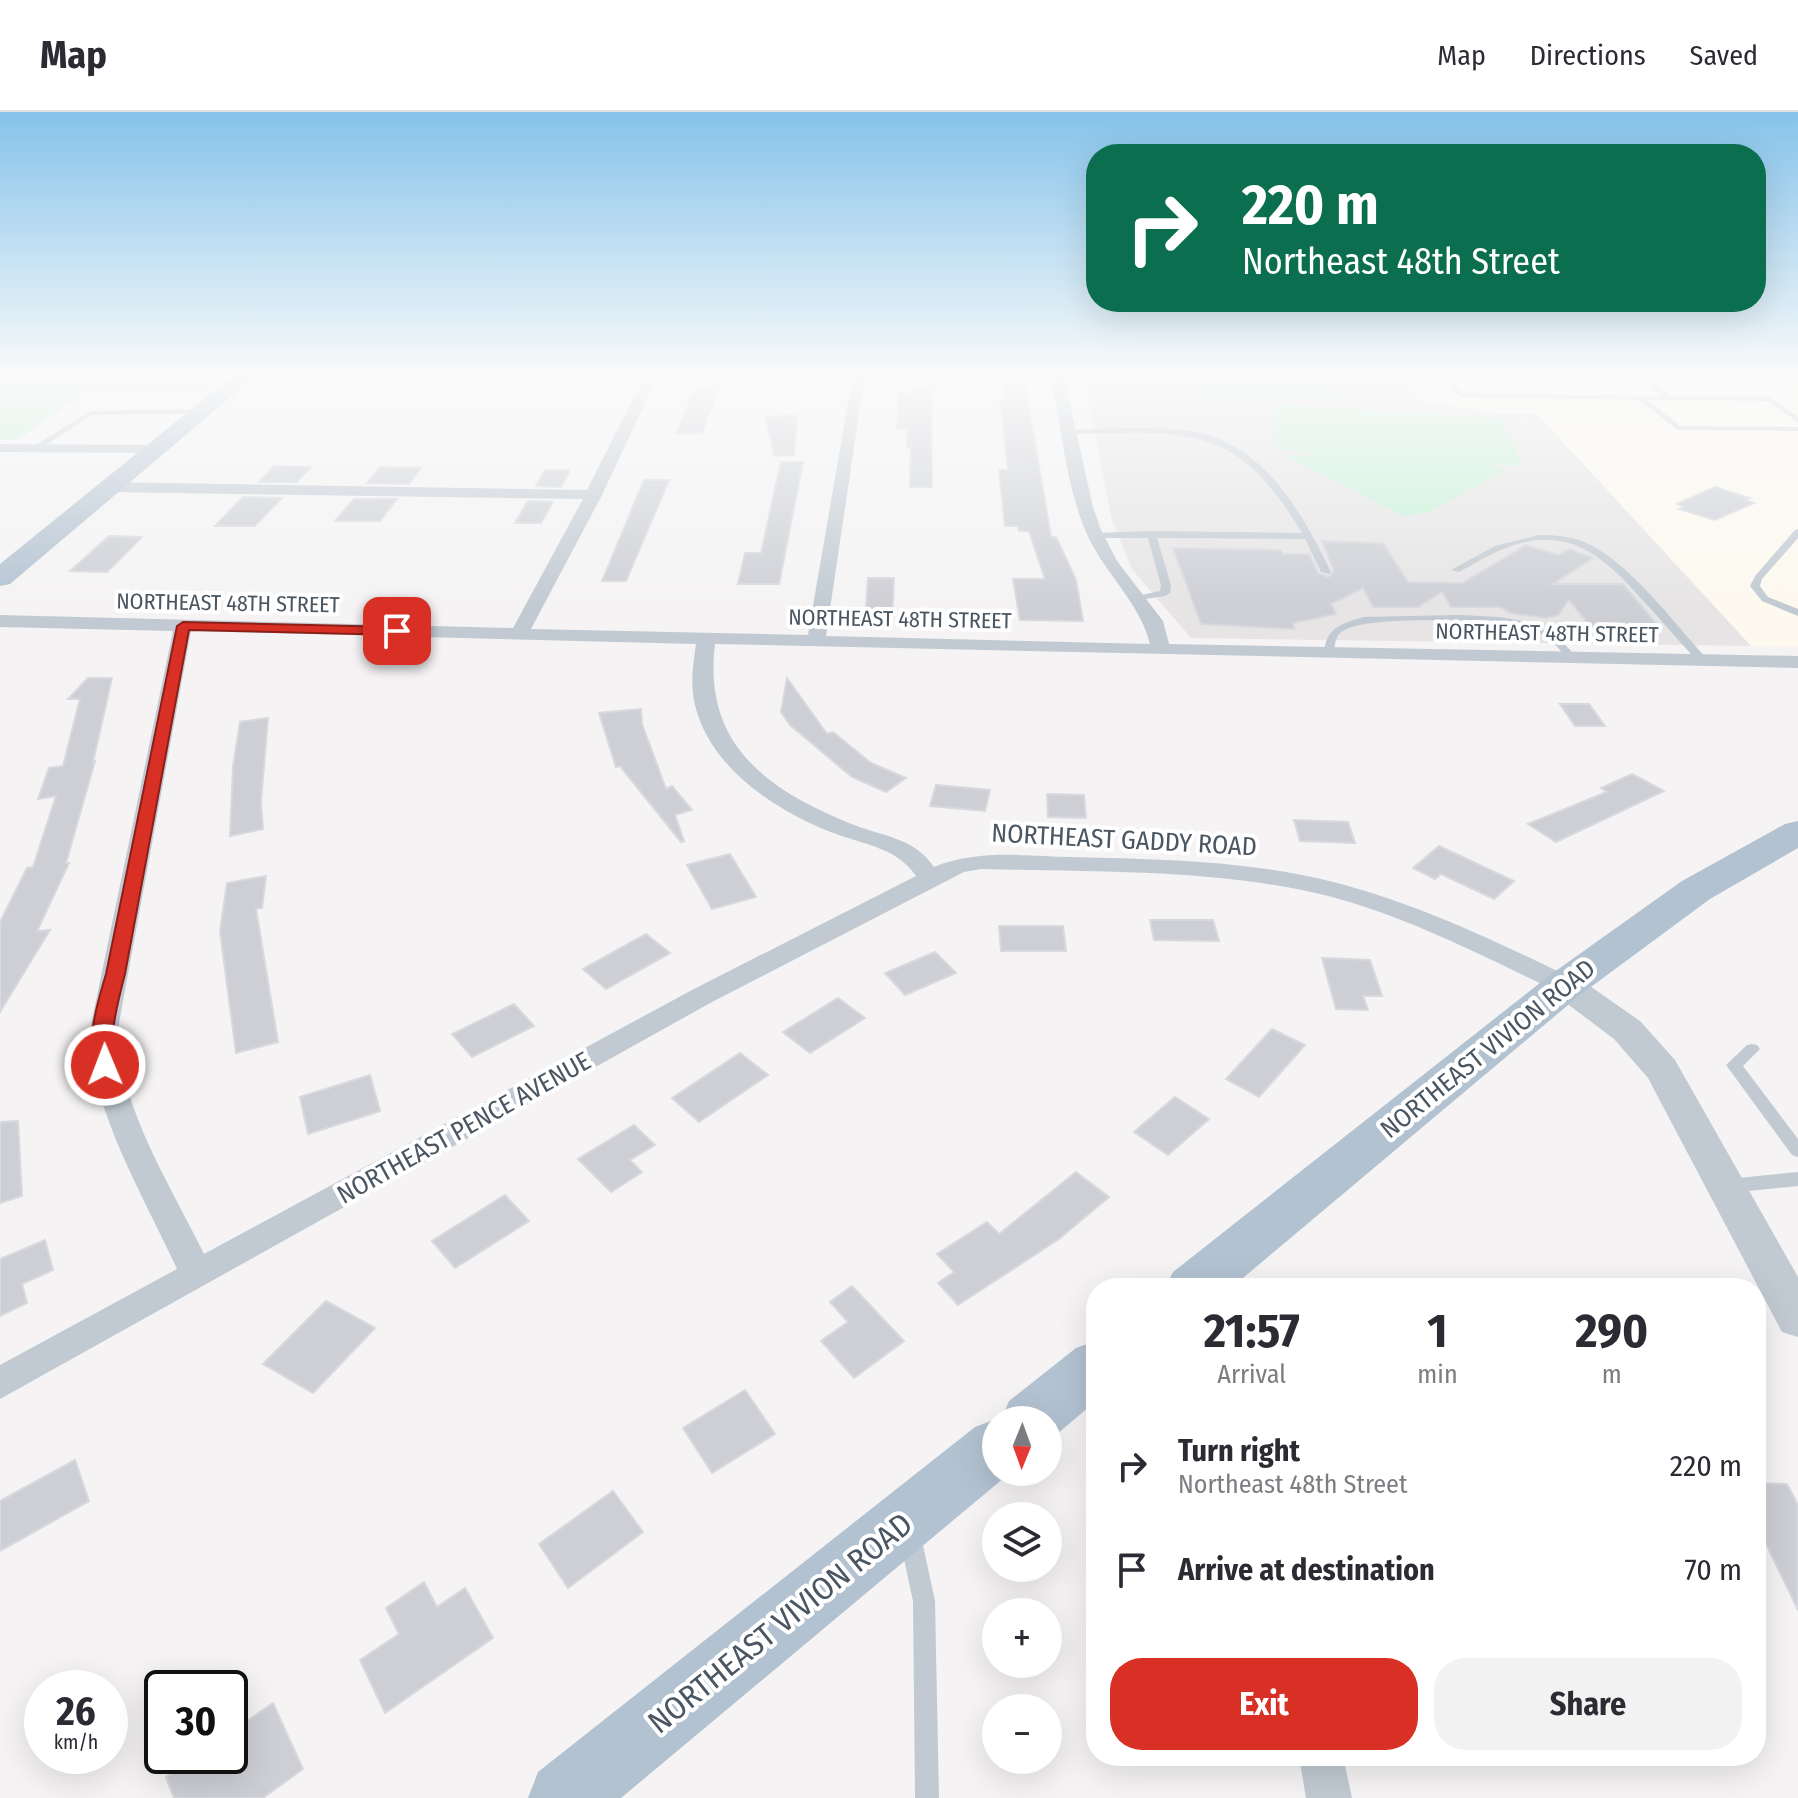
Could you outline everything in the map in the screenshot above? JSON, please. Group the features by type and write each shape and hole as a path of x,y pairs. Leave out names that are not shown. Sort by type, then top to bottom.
{"main road":[{"path":"6,568 152,452"},
{"name":"NORTHEAST VIVION ROAD","path":"1214,1278 1565,985 1696,890 1798,832"},
{"path":"1047,1406 1086,1374"},
{"name":"NORTHEAST VIVION ROAD","path":"564,1798 982,1458"}],"street":[{"path":"519,634 615,452"},
{"path":"816,641 846,452"},
{"path":"1073,452 1085,507 1096,535 1109,562 1154,621 1161,649"},
{"path":"110,487 594,495"},
{"name":"NORTHEAST 48TH STREET","path":"0,621 1329,654 1798,662"},
{"path":"183,626 103,1034 105,1065 113,1096 197,1275"},
{"path":"706,638 700,682 704,706 714,730 736,763 782,799 812,815 913,855 929,877"},
{"name":"NORTHEAST GADDY ROAD","path":"929,877 948,868 981,862 1222,872 1303,883 1371,901 1425,920 1565,985"},
{"name":"NORTHEAST PENCE AVENUE","path":"0,1383 702,996 918,886 929,877"},
{"path":"1565,985 1598,1007 1662,1070 1725,1186 1788,1282 1798,1318"},
{"path":"1323,1766 1329,1798"}],"lane":[{"path":"1230,452 1262,473 1299,517 1326,572"},
{"path":"1798,532 1758,578 1755,586 1765,599 1798,613"},
{"path":"1136,599 1165,593 1166,585 1151,534"},
{"path":"1096,535 1310,536"},
{"path":"1456,570 1506,542 1541,537 1578,543 1606,556 1620,569 1702,660"},
{"path":"1329,654 1333,632 1343,624 1364,620 1501,621 1542,630 1552,636 1572,658"},
{"path":"1752,1049 1734,1065 1798,1151"},
{"path":"1725,1186 1798,1179"},
{"path":"907,1520 924,1601 927,1798"}],"shaded area":[{"path":"1098,452 1572,452 1751,646 1191,638 1132,569 1112,521"},
{"path":"1572,452 1798,452 1798,647 1751,646"}],"green space":[{"path":"1301,452 1515,452 1522,466 1488,464 1506,470 1429,512 1404,516 1287,457 1319,453"}],"building":[{"path":"773,452 794,452 794,455 774,456"},
{"path":"911,452 932,452 932,487 910,487"},
{"path":"1006,452 1036,452 1051,537 1056,537 1076,580 1083,621 1020,620 1013,579 1045,579 1029,531 1019,531 1018,526 1005,526 999,470 1008,470"},
{"path":"781,462 803,462 779,584 738,584 745,553 761,553"},
{"path":"274,466 311,467 297,482 259,482"},
{"path":"380,467 421,468 409,484 367,483"},
{"path":"545,470 570,470 561,487 536,486"},
{"path":"644,480 669,480 626,581 602,581"},
{"path":"1715,487 1750,498 1745,500 1754,503 1715,520 1679,509 1685,507 1677,504"},
{"path":"243,497 282,498 255,526 215,526"},
{"path":"354,499 397,499 380,521 335,521"},
{"path":"528,501 553,502 541,523 515,523"},
{"path":"109,536 142,537 107,572 70,571"},
{"path":"1322,541 1383,543 1408,582 1462,583 1526,545 1558,555 1570,549 1593,558 1553,584 1623,584 1661,629 1592,628 1569,600 1558,615 1546,618 1511,613 1500,607 1451,607 1442,592 1418,607 1373,607 1363,588 1331,604 1336,614 1293,623 1294,629 1201,624 1173,548 1281,550 1283,554 1309,554 1318,573 1328,577 1334,571"},
{"path":"868,578 894,578 892,622 865,621"},
{"path":"88,678 112,678 95,761 66,863 69,863 37,931 50,930 0,1012 0,922 27,868 33,867 56,796 38,799 49,768 63,766 80,699 68,699"},
{"path":"787,678 827,734 833,732 871,763 906,778 886,792 852,777 790,725 781,712"},
{"path":"1560,704 1589,704 1605,726 1575,726"},
{"path":"641,709 642,724 666,789 672,786 692,810 675,815 684,841 681,842 620,766 616,767 599,713"},
{"path":"268,718 261,802 263,829 230,836 233,767 240,722"},
{"path":"1632,774 1664,791 1556,842 1528,824 1607,792 1601,788"},
{"path":"936,785 990,790 985,811 930,806"},
{"path":"1047,794 1084,795 1086,818 1048,817"},
{"path":"1294,820 1348,822 1355,843 1300,841"},
{"path":"1439,846 1514,881 1494,899 1441,874 1435,879 1413,868"},
{"path":"730,854 756,897 712,909 687,865"},
{"path":"266,876 262,908 256,909 278,1042 236,1053 220,931 227,883"},
{"path":"1150,920 1213,920 1219,941 1154,940"},
{"path":"999,926 1063,926 1066,951 1001,951"},
{"path":"646,934 670,953 606,989 583,969"},
{"path":"935,952 956,973 905,995 885,973"},
{"path":"1322,958 1370,960 1382,996 1363,996 1368,1010 1336,1009"},
{"path":"838,998 865,1018 810,1053 783,1032"},
{"path":"514,1004 534,1026 472,1057 452,1034"},
{"path":"1272,1029 1305,1045 1259,1097 1226,1079"},
{"path":"740,1053 768,1075 699,1122 672,1098"},
{"path":"370,1075 380,1111 308,1134 300,1097"},
{"path":"1175,1097 1209,1119 1168,1155 1134,1132"},
{"path":"18,1121 22,1196 0,1203 0,1122"},
{"path":"634,1125 655,1145 630,1160 642,1172 611,1192 578,1159"},
{"path":"1076,1172 1109,1197 1059,1239 958,1305 938,1283 954,1272 937,1254 987,1222 999,1234"},
{"path":"505,1195 529,1221 455,1268 432,1241"},
{"path":"45,1240 53,1270 22,1284 27,1303 0,1316 0,1259"},
{"path":"852,1286 904,1341 854,1378 821,1341 848,1322 830,1302"},
{"path":"326,1301 375,1328 313,1393 263,1364"},
{"path":"745,1390 775,1434 712,1473 683,1428"},
{"path":"75,1460 89,1501 0,1551 0,1501"},
{"path":"1766,1483 1787,1484 1798,1505 1798,1610 1766,1544"},
{"path":"613,1491 643,1532 568,1588 539,1544"},
{"path":"424,1582 437,1607 465,1588 493,1638 385,1713 360,1660 399,1634 386,1608"},
{"path":"273,1703 303,1769 263,1798 174,1798 166,1777 170,1774 248,1774 248,1720"}],"route":[{"path":"105,1065 103,1034 107,1004 116,974 183,626 397,631"}]}
